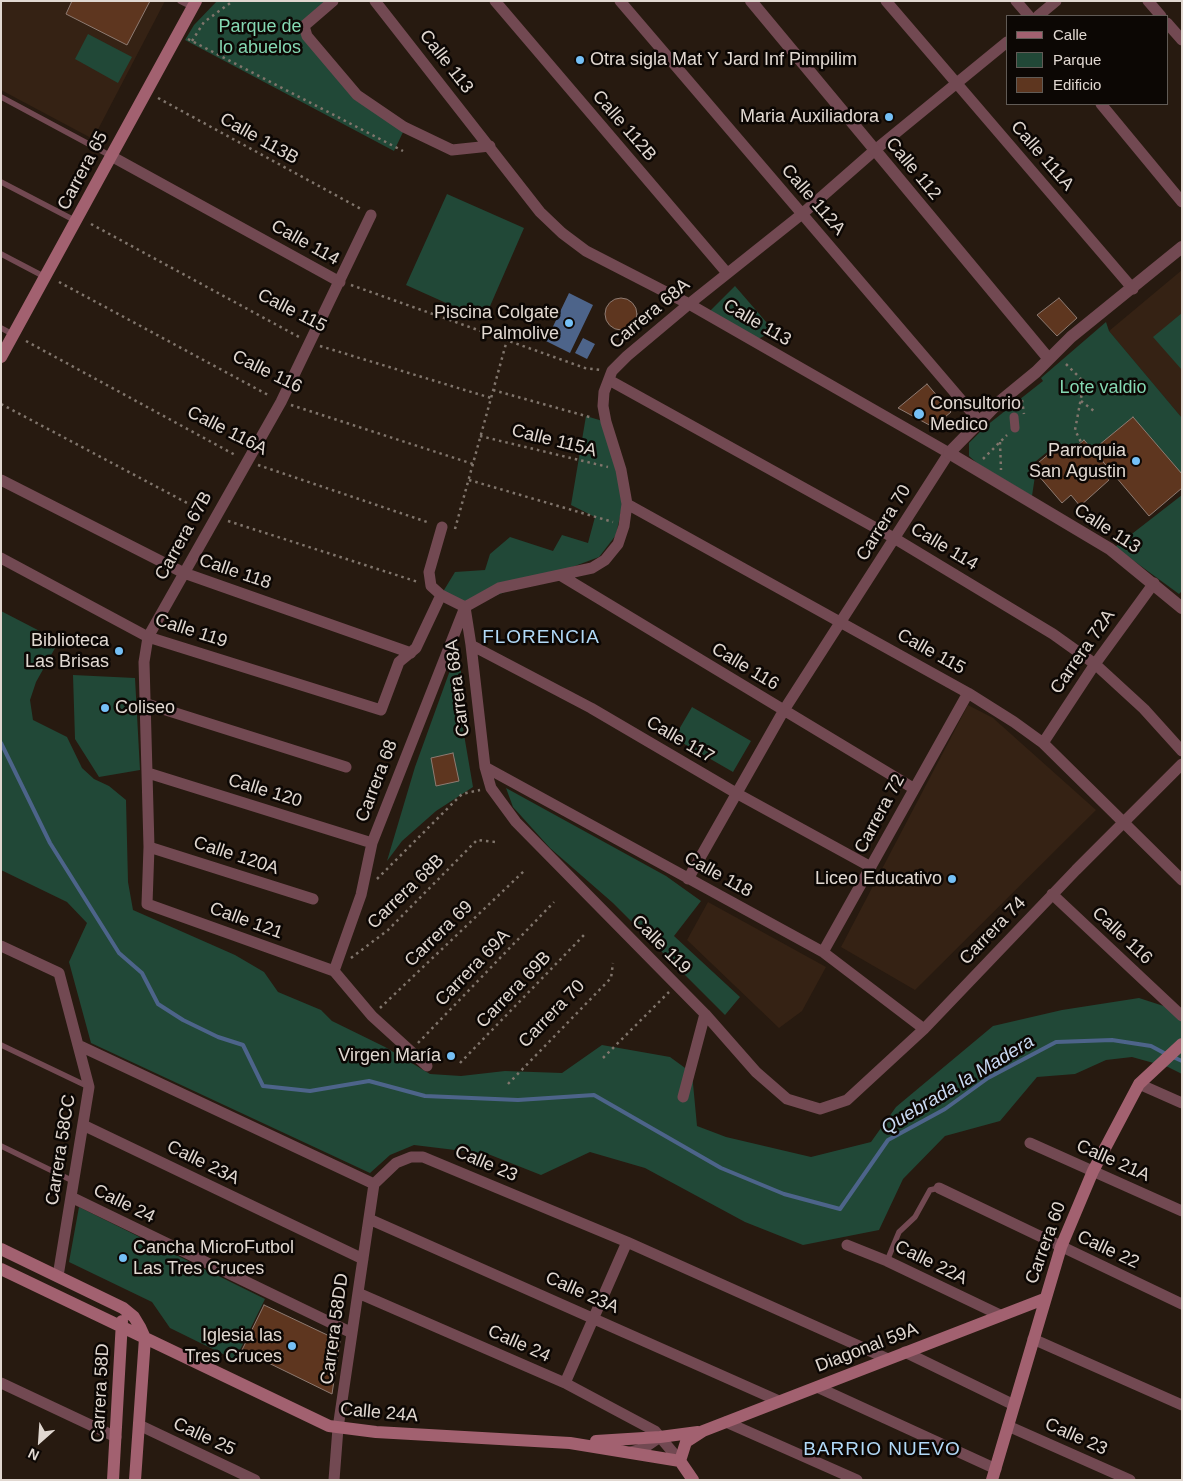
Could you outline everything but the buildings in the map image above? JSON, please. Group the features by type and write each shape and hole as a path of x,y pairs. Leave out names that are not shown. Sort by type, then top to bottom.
{"main road":[{"name":"Carrera 65","path":"1,358 194,3"},
{"name":"Carrera 60","path":"994,1475 1044,1299 1061,1247 1093,1171 1139,1084 1182,1044"},
{"path":"1,1249 123,1308 134,1317 145,1338 135,1480"},
{"name":"Calle 24A","path":"1,1269 318,1422 338,1428 570,1443 680,1461"},
{"name":"Diagonal 59A","path":"680,1461 686,1442 703,1431 1044,1299"},
{"name":"Carrera 58D","path":"113,1480 123,1308"},
{"name":"Diagonal 59A","path":"660,1437 703,1431"},
{"name":"Calle 24A","path":"570,1443 660,1437"},
{"path":"680,1461 693,1480"}],"street":[{"path":"333,1 304,26 307,36 357,95 404,127 452,150 490,146"},
{"name":"Calle 113","path":"375,1 540,212 562,233 586,251 689,304 949,453 1110,549 1154,583 1182,608"},
{"name":"Calle 112B","path":"495,1 727,273"},
{"name":"Calle 112A","path":"620,1 980,422"},
{"name":"Calle 112","path":"751,1 1048,358"},
{"name":"Calle 111A","path":"886,1 1133,289"},
{"path":"1016,1 1028,15"},
{"path":"1039,15 1056,1"},
{"path":"1148,1 1160,15"},
{"path":"1168,24 1182,40"},
{"name":"Carrera 68A","path":"610,376 626,356 802,214 875,150 1006,43"},
{"path":"1102,105 1182,202"},
{"name":"Calle 114","path":"111,156 340,282"},
{"name":"Carrera 67B","path":"147,904 149,847 147,704 144,662 148,637 281,402 371,215"},
{"name":"Carrera 70","path":"688,879 784,710 842,623 949,453 980,422 1036,372 1048,358 1182,247"},
{"path":"442,527 429,572 431,586 441,595 464,607 499,588 592,568 605,560 618,544 624,526 627,504 621,470 606,422 604,392 610,376"},
{"name":"Calle 114","path":"610,376 894,538 1053,634 1095,664 1144,709 1182,751"},
{"path":"1014,417 1015,428"},
{"name":"Calle 118","path":"1,480 184,573 411,653"},
{"name":"Calle 115","path":"627,504 968,693 1043,743 1182,880"},
{"name":"Calle 119","path":"1,558 148,637 381,710 399,662 411,653"},
{"name":"Calle 116","path":"560,575 913,788"},
{"name":"Carrera 72A","path":"1043,743 1095,664 1154,583"},
{"path":"411,653 416,648 441,595"},
{"name":"Carrera 68A","path":"464,607 471,645 485,768 491,788"},
{"name":"Carrera 68","path":"334,971 361,895 372,843 464,607"},
{"name":"Calle 117","path":"471,645 591,708 736,793 871,867"},
{"name":"Carrera 72","path":"824,952 913,788 968,693"},
{"path":"147,704 346,767"},
{"name":"Carrera 74","path":"820,1109 847,1100 924,1029 1052,894 1182,764"},
{"name":"Calle 118","path":"485,768 824,952 924,1029"},
{"name":"Calle 120","path":"148,773 372,843"},
{"name":"Calle 119","path":"491,788 516,822 706,1014 756,1072 787,1099 820,1109"},
{"name":"Calle 120A","path":"149,847 313,899"},
{"name":"Calle 116","path":"1052,894 1182,1016"},
{"name":"Calle 121","path":"147,904 334,971"},
{"name":"Carrera 58CC","path":"1,946 59,974 89,1087 58,1276"},
{"path":"334,971 372,1016 427,1066"},
{"path":"1167,1002 1182,1002"},
{"path":"683,1097 706,1014"},
{"path":"78,1045 374,1184"},
{"path":"1139,1084 1182,1103"},
{"name":"Calle 23A","path":"83,1124 363,1260"},
{"name":"Calle 21A","path":"1030,1143 1182,1211"},
{"name":"Calle 23","path":"374,1184 396,1163 410,1158 423,1157 627,1242 888,1359"},
{"name":"Carrera 58DD","path":"334,1480 338,1428 374,1184"},
{"name":"Calle 22","path":"939,1188 1182,1304"},
{"name":"Calle 24","path":"71,1197 352,1333"},
{"name":"Calle 23A","path":"369,1219 779,1401"},
{"path":"565,1383 627,1242"},
{"name":"Calle 22A","path":"847,1244 1000,1315"},
{"name":"Calle 24","path":"358,1293 565,1383 655,1431 680,1461"},
{"path":"1032,1339 1182,1405"},
{"path":"905,1352 1014,1405"},
{"path":"1,1383 116,1437"},
{"path":"817,1387 994,1475"},
{"path":"726,1422 857,1480"},
{"name":"Calle 25","path":"139,1425 255,1480"},
{"name":"Calle 23","path":"1008,1426 1130,1480"},
{"path":"631,1452 644,1448 660,1437"}],"lane":[{"path":"180,1 194,3"},
{"name":"Calle 114","path":"1,97 111,156"},
{"path":"1,182 76,221"},
{"path":"1,254 45,277"},
{"path":"1,328 14,334"},
{"path":"1,1045 89,1087"},
{"name":"Calle 24","path":"1,1146 74,1181"},
{"path":"886,1261 899,1232 915,1217 930,1190 939,1188"}],"path":[{"path":"191,41 204,22 234,1"},
{"path":"178,34 403,151"},
{"name":"Calle 113B","path":"146,92 371,215"},
{"name":"Calle 115","path":"91,224 310,343 491,398"},
{"name":"Calle 116","path":"59,282 281,402 473,464"},
{"name":"Calle 114","path":"340,282 362,287 610,376"},
{"path":"507,340 469,480 624,526"},
{"name":"Calle 116A","path":"26,341 247,462 454,531 469,480"},
{"path":"1066,364 1084,382 1076,430 1081,442"},
{"path":"493,390 606,422"},
{"path":"1081,401 1094,411"},
{"path":"978,464 1015,428"},
{"name":"Calle 115A","path":"480,436 621,470"},
{"path":"1000,442 1002,478"},
{"path":"361,895 462,794 491,788"},
{"name":"Carrera 68B","path":"334,971 388,930 477,840 496,842"},
{"name":"Carrera 69","path":"372,1016 524,871"},
{"name":"Carrera 69A","path":"410,1051 554,902"},
{"name":"Carrera 69B","path":"460,1063 585,934"},
{"name":"Carrera 70","path":"508,1084 611,978 613,963"},
{"path":"602,1058 676,984"}],"shaded area":[{"path":"1,1 165,1 93,139 1,90"},
{"path":"1182,270 1182,418 1109,331"},
{"name":"Liceo Educativo","path":"968,705 993,718 1096,810 915,990 841,947"},
{"path":"708,902 826,967 802,1011 779,1028 687,940"}],"green space":[{"name":"Parque de lo abuelos","path":"217,1 329,1 297,29 354,99 404,130 394,151 185,40 194,25"},
{"path":"88,34 132,57 118,83 75,59"},
{"path":"447,194 524,228 484,320 406,285"},
{"path":"735,286 774,331 756,340 710,311"},
{"path":"1182,313 1182,370 1153,337"},
{"name":"Lote valdio","path":"1106,322 1109,331 1182,418 1182,474 1093,450 1081,442 1065,456 1057,447 1057,444 1030,466 1035,476 1032,496 978,464 969,456 969,443 986,426 1043,381 1041,378"},
{"path":"586,416 606,422 621,470 622,507 616,535 599,557 465,607 441,595 455,572 485,570 490,554 510,537 553,551 562,535 588,543 595,517 571,505"},
{"path":"1182,495 1182,591 1179,594 1115,547"},
{"path":"1,611 59,641 36,682 30,700 33,720 67,737 82,768 94,779 109,786 126,800 128,882 133,910 235,955 264,972 278,992 321,1010 332,1021 385,1047 430,1074 461,1076 505,1071 562,1073 602,1045 670,1057 692,1073 697,1126 726,1137 811,1157 871,1142 896,1107 993,1026 1062,1010 1139,998 1182,1012 1182,1074 1168,1067 1132,1057 1106,1060 1075,1074 1037,1077 1000,1121 945,1136 903,1179 879,1230 803,1245 745,1222 645,1168 590,1152 541,1175 488,1154 414,1145 390,1155 370,1173 91,1043 69,962 87,923 67,902 1,870"},
{"path":"453,662 461,662 461,717 473,787 436,811 402,841 387,861 415,767"},
{"name":"Coliseo","path":"73,675 135,678 140,770 99,777 75,739"},
{"path":"692,707 751,741 733,772 674,738"},
{"path":"506,788 666,876 701,901 674,936 740,997 725,1015 613,903 550,848 513,807"},
{"path":"79,1207 265,1299 235,1360 170,1328 152,1302 69,1262"}],"water":[{"name":"Piscina Colgate Palmolive","path":"569,293 593,305 570,353 546,341"},
{"path":"583,338 595,344 587,359 575,353"}],"waterway":[{"name":"Quebrada la Madera","path":"1,743 50,843 119,953 142,973 158,1004 183,1020 218,1037 243,1045 263,1086 310,1091 369,1081 425,1096 518,1100 594,1095 721,1168 784,1194 840,1209 888,1140 945,1109 988,1078 1056,1042 1112,1040 1151,1046 1166,1054"},
{"name":"Quebrada la Madera","path":"1173,1057 1182,1061"}],"place":[{"name":"Otra sigla Mat Y Jard Inf Pimpilim","path":"580,60"},
{"name":"Maria Auxiliadora","path":"889,117"},
{"name":"Piscina Colgate Palmolive","path":"569,323"},
{"name":"Consultorio Medico","path":"919,414"},
{"name":"Parroquia San Agustin","path":"1136,461"},
{"name":"Biblioteca Las Brisas","path":"119,651"},
{"name":"Coliseo","path":"105,708"},
{"name":"Liceo Educativo","path":"952,879"},
{"name":"Virgen María","path":"451,1056"},
{"name":"Cancha MicroFutbol Las Tres Cruces","path":"123,1258"},
{"name":"Iglesia las Tres Cruces","path":"292,1346"}],"district":[{"name":"FLORENCIA","path":"541,638"},
{"name":"BARRIO NUEVO","path":"882,1450"}]}
